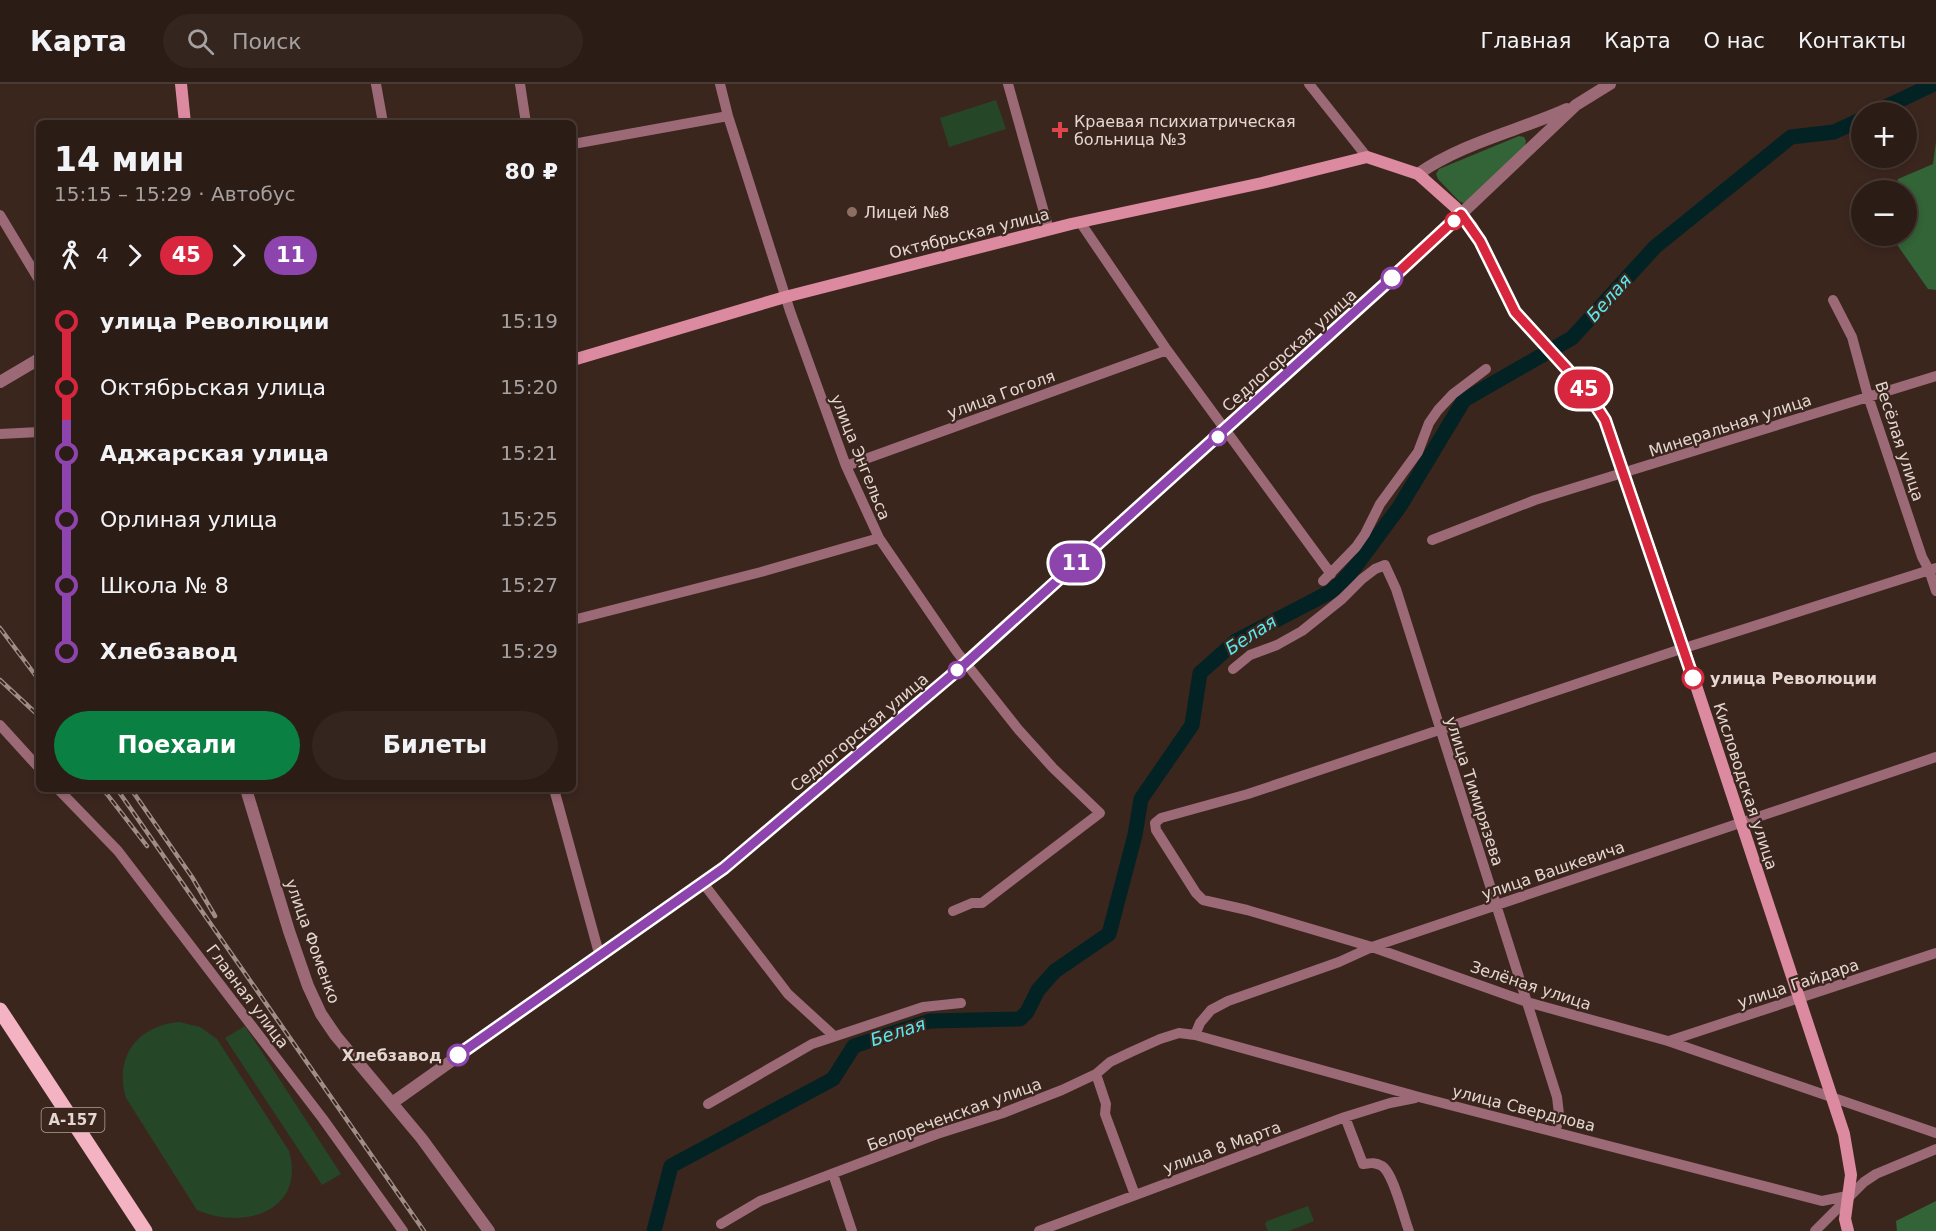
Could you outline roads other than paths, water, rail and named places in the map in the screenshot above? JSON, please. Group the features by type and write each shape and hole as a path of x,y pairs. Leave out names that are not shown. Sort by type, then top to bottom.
{"main road":[{"path":"181,84 185,120"},
{"path":"1367,157 1418,174"},
{"name":"Октябрьская улица","path":"576,359 785,297 1080,222 1262,183 1367,157"},
{"name":"Кисловодская улица","path":"1418,174 1447,198 1461,214 1480,241 1515,312 1567,369 1605,420 1832,1096 1849,1155 1851,1175 1845,1219 1848,1231"},
{"name":"А-157","path":"0,1010 145,1231"}],"street":[{"path":"376,84 382,120"},
{"path":"520,84 526,120"},
{"name":"улица Энгельса","path":"720,84 785,297 846,466 879,538 966,663 1047,763 1100,813 982,903 972,903 953,911"},
{"path":"1008,84 1049,230"},
{"path":"1309,84 1367,157"},
{"name":"Седлогорская улица","path":"392,1103 724,868 966,663 1225,430 1461,214 1576,105 1610,84"},
{"path":"1418,174 1444,157 1536,123 1576,105"},
{"path":"576,143 728,116"},
{"path":"0,215 36,275"},
{"path":"1080,222 1327,577 1365,534 1380,504 1418,452 1428,423 1453,394 1486,369"},
{"name":"Весёлая улица","path":"1833,300 1852,337 1868,396 1922,557 1933,569 1936,591"},
{"name":"улица Гоголя","path":"846,466 1167,350"},
{"path":"0,382 36,361"},
{"name":"Минеральная улица","path":"1432,540 1535,500 1936,376"},
{"path":"0,434 36,432"},
{"path":"576,619 761,572 879,538"},
{"name":"улица Тимирязева","path":"1233,669 1250,655 1277,645 1302,631 1342,599 1362,579 1386,564 1396,589 1557,1097 1559,1114 1556,1131"},
{"path":"1440,730 1683,648 1933,569"},
{"path":"0,726 36,765"},
{"name":"Зелёная улица","path":"1440,730 1248,794 1161,818 1155,823 1156,830 1196,893 1203,900 1247,910 1372,947 1527,1002 1668,1041 1936,1133"},
{"name":"улица Вашкевича","path":"1195,1035 1200,1023 1211,1010 1228,1000 1339,962 1372,947 1936,757"},
{"name":"Главная улица","path":"61,792 118,851 328,1126 404,1231"},
{"name":"улица Фоменко","path":"247,792 289,931 308,986 321,1014 336,1036 422,1139 489,1231"},
{"path":"555,792 600,957"},
{"path":"703,883 788,994 834,1036"},
{"name":"улица Гайдара","path":"1668,1041 1936,953"},
{"path":"708,1104 812,1044 923,1007 962,1003"},
{"name":"Белореченская улица","path":"721,1224 760,1201 937,1134 1003,1113 1096,1074 1110,1062 1160,1039 1179,1033 1195,1035"},
{"name":"улица Свердлова","path":"1195,1035 1419,1097 1822,1202 1847,1197"},
{"path":"1096,1074 1106,1104 1105,1114 1135,1195"},
{"name":"улица 8 Марта","path":"1039,1231 1345,1117 1419,1097"},
{"path":"1345,1117 1363,1164 1373,1162 1381,1165 1389,1173 1406,1230"},
{"path":"1815,1231 1864,1182 1876,1174 1936,1149"},
{"path":"833,1174 852,1231"}],"waterway":[{"name":"Белая","path":"1896,102 1934,84"},
{"name":"Белая","path":"654,1231 671,1166 833,1079 854,1046 930,1021 1020,1019 1027,1012 1038,990 1055,971 1109,934 1135,835 1141,799 1192,725 1200,673 1236,641 1330,592 1343,581 1400,506 1464,400 1572,338 1655,247 1791,137 1834,132 1851,124"}],"railway":[{"path":"0,628 36,676"},
{"path":"0,680 36,713"},
{"path":"105,792 147,846"},
{"path":"119,792 424,1231"},
{"path":"133,792 192,877 215,916"}],"place":[{"name":"Краевая психиатрическая больница №3","path":"1060,130"},
{"name":"Лицей №8","path":"852,212"},
{"name":"улица Революции","path":"1693,678"},
{"name":"Хлебзавод","path":"458,1055"}]}
